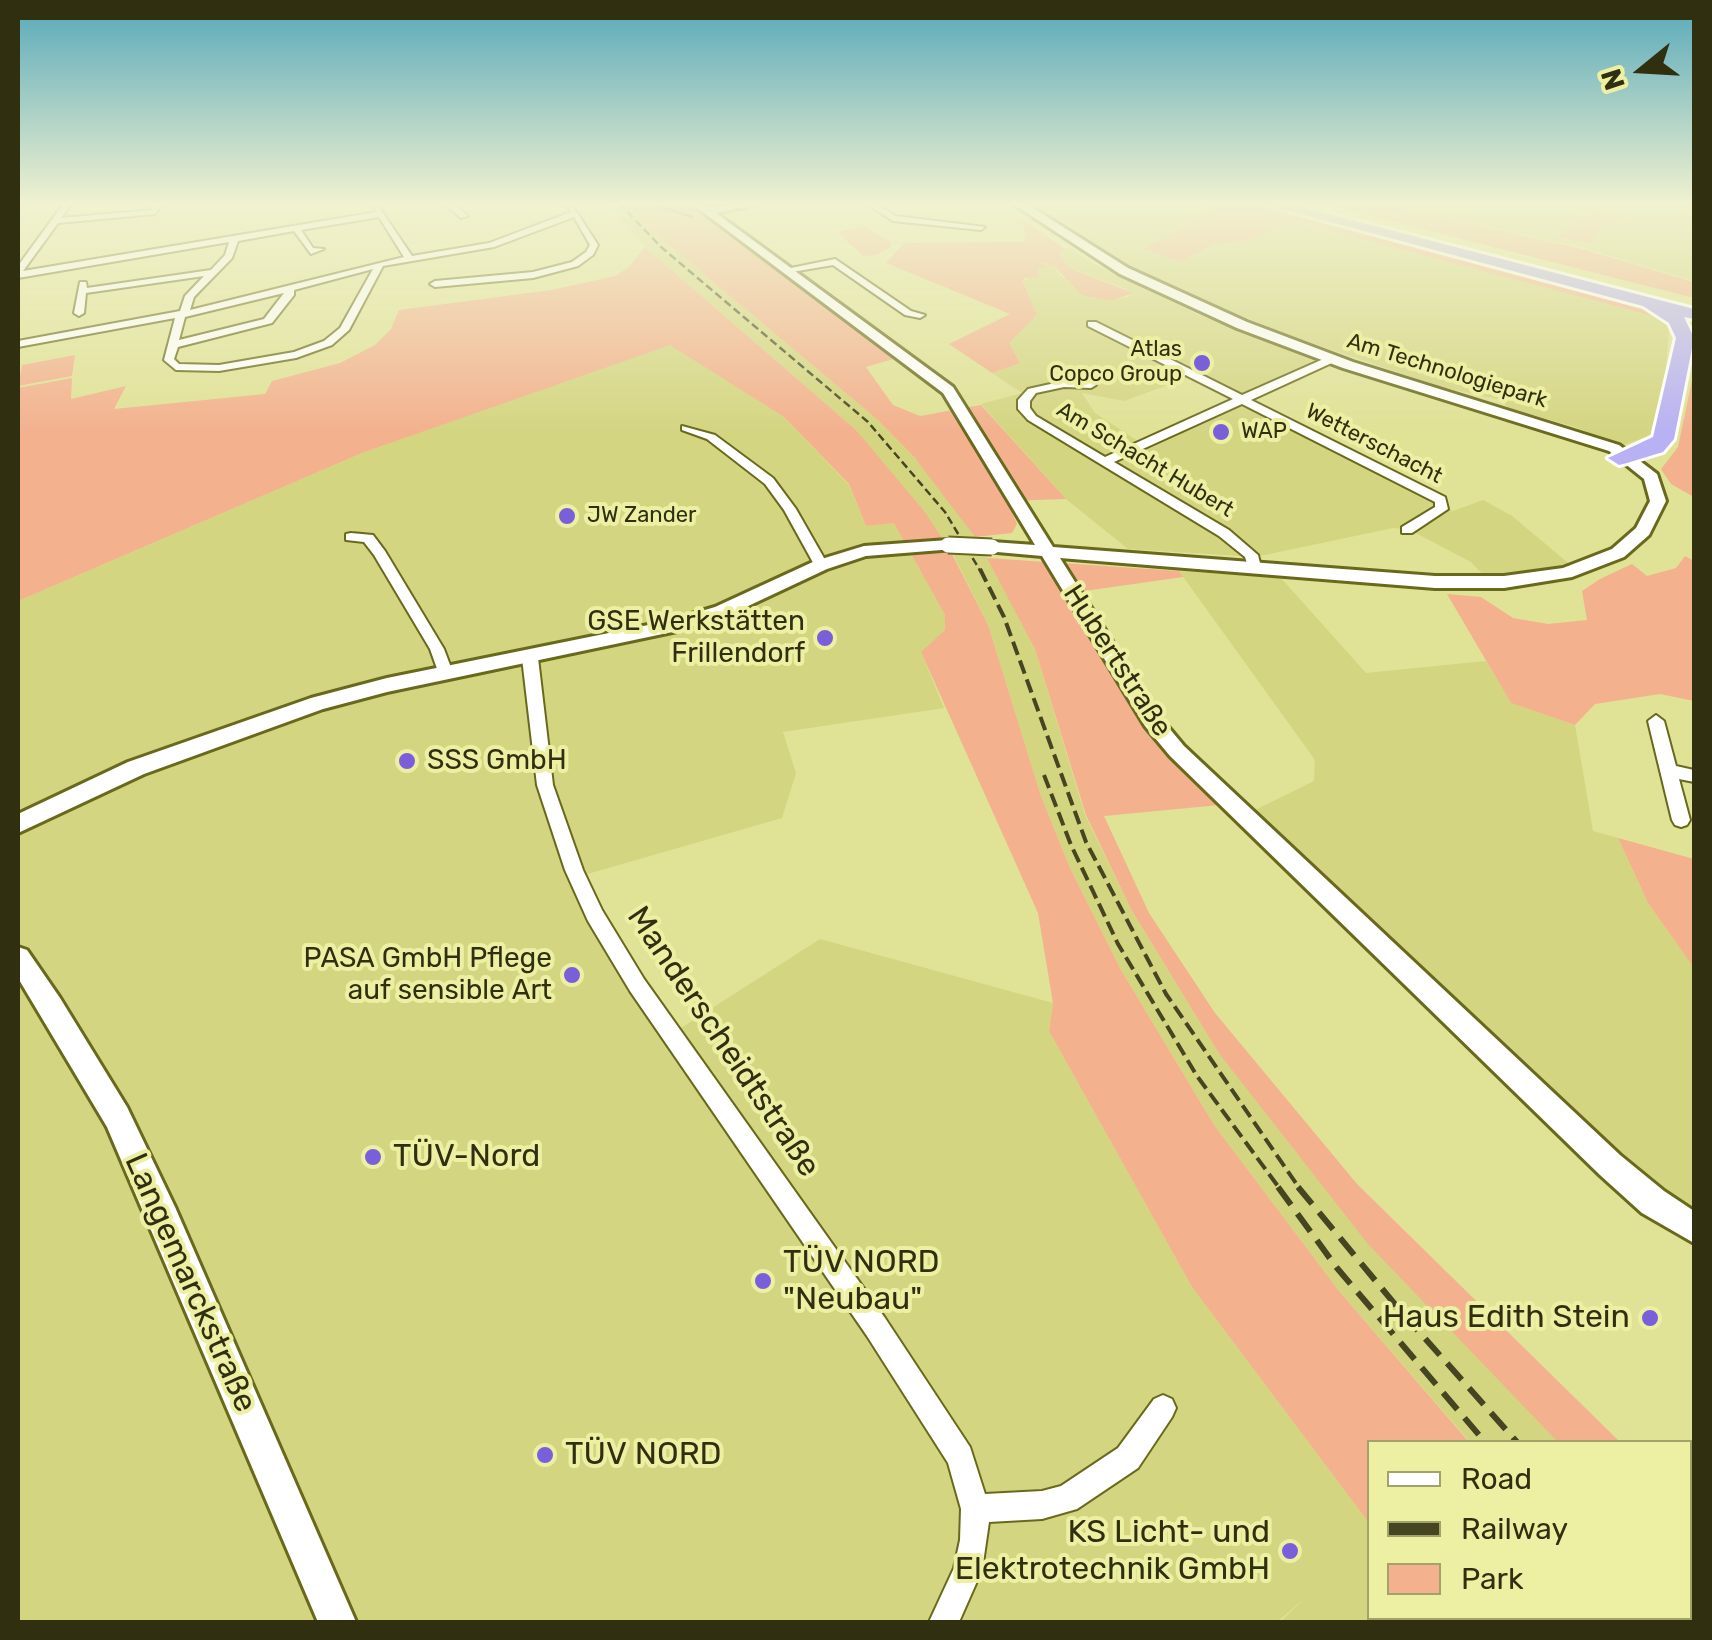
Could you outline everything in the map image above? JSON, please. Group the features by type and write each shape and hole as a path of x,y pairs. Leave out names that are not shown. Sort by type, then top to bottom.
{"highway":[{"path":"1564,280 1694,314"},
{"path":"1605,280 1694,302"},
{"path":"1616,293 1668,315 1684,328 1685,338 1662,440 1654,447 1625,457"},
{"path":"1625,457 1653,471 1670,442 1687,351 1694,340"}],"street":[{"path":"79,313 83,288 152,280"},
{"path":"206,280 190,296 182,314 170,364 194,370 258,362 318,348 344,330 371,280"},
{"path":"18,344 182,314 323,280"},
{"path":"435,284 484,280"},
{"name":"Hubertstraße","path":"799,280 948,390 1152,721 1177,751 1610,1164 1654,1202 1694,1228"},
{"path":"860,280 908,313 920,315"},
{"name":"Am Technologiepark","path":"1142,280 1332,359 1599,444 1625,457"},
{"path":"173,345 268,320 289,295 289,289"},
{"path":"1092,324 1244,401"},
{"name":"Wetterschacht","path":"1106,461 1332,359"},
{"name":"Am Schacht Hubert","path":"1091,384 1041,388 1027,396 1023,404 1032,418 1224,532 1251,556 1254,566"},
{"name":"Wetterschacht","path":"1244,401 1441,500 1442,509 1408,530"},
{"path":"686,428 711,437 769,482 790,508 820,566"},
{"name":"Am Schacht Hubert","path":"530,658 696,620 820,566 864,551 912,546 1091,553 1436,582 1488,582 1566,573 1634,542 1656,512 1653,471"},
{"path":"998,547 1030,523"},
{"path":"351,537 368,538 380,554 438,648 444,673"},
{"path":"1065,579 1073,566 1091,553"},
{"path":"18,824 113,778 318,703 444,673 530,658"},
{"name":"Manderscheidtstraße","path":"530,658 545,784 574,870 595,915 638,985 946,1430 970,1482 975,1509 968,1570 944,1622"},
{"path":"1656,721 1681,820"},
{"path":"1669,770 1694,776"},
{"name":"Langemarckstraße","path":"18,958 117,1118 164,1218 337,1622"},
{"path":"975,1509 1042,1505 1067,1499 1128,1458 1163,1408"}],"shaded area":[{"path":"683,280 710,280 878,420 960,514 1002,581 1035,649 1085,815 1131,909 1218,1052 1557,1440 1468,1440 1339,1291 1214,1125 1121,970 1069,866 1041,796 988,625 952,552 856,430"},
{"path":"1025,280 1067,280 1111,301 1131,296 1127,289 1101,280 1126,280 1197,314 1317,362 1240,397 1190,377 1124,401 1082,393 1095,413 1138,441 1235,401 1453,511 1483,500 1512,516 1573,567 1489,581 1471,562 1408,529 1393,528 1255,557 1128,549 1066,499 981,404 1022,393 992,373 1020,363 1009,343 1037,315 1023,282"},
{"path":"1157,280 1515,280 1653,316 1669,326 1665,387 1652,435 1621,446 1575,427 1508,408 1502,400 1441,387 1282,333"},
{"path":"670,344 784,417 849,485 866,526 894,522 945,615 946,630 921,652 944,708 783,732 796,773 782,818 577,877 670,1035 820,939 1053,1003 1049,1031 1192,1287 1367,1520 1367,1620 1447,1622 1280,1622 1304,1599 1277,1622 18,1622 18,601 362,453"},
{"path":"1179,571 1281,578 1366,673 1486,661 1511,703 1575,725 1593,831 1618,838 1648,903 1694,968 1694,1227 1245,815 1314,781 1315,760"}],"green space":[{"path":"599,280 683,280 856,430 924,511 951,552 988,625 1041,796 1069,866 1121,970 1214,1125 1339,1291 1467,1440 1367,1440 1367,1520 1192,1287 1049,1031 1053,1003 1038,913 921,652 945,630 945,615 894,523 866,526 849,484 784,417 670,345 362,453 18,601 18,388 72,378 71,399 126,386 114,409 265,394 272,381 340,363 375,345 391,329 399,310 551,290"},
{"path":"710,280 792,280 897,358 866,367 893,405 920,416 981,405 1066,499 1007,501 1017,524 1012,533 975,537 915,458 878,420"},
{"path":"926,280 1024,280 1037,315 1009,343 1020,363 992,373 949,344 1010,314"},
{"path":"1067,280 1099,280 1133,293 1111,301 1082,295"},
{"path":"1515,280 1544,280 1638,305 1659,315 1669,326 1653,316"},
{"path":"1621,280 1686,280 1694,282 1694,298"},
{"path":"75,355 72,376 18,386 22,365"},
{"path":"1694,370 1694,497 1671,484 1661,469 1678,447"},
{"path":"1685,556 1694,561 1694,701 1660,694 1595,704 1575,725 1511,703 1447,594 1481,597 1513,618 1548,624 1587,620 1582,591 1600,579 1632,564 1647,576 1676,568"},
{"path":"987,558 1179,571 1183,577 1063,594 1151,720 1230,804 1104,816 1149,913 1215,1013 1357,1184 1618,1440 1556,1440 1368,1244 1218,1052 1131,909 1086,815 1035,649"},
{"path":"1618,838 1694,859 1694,968 1648,903"},
{"path":"1445,1620 1631,1622 1447,1622"}],"railway":[{"path":"699,280 868,422 945,512 981,572"},
{"path":"980,569 1004,617 1086,842 1166,994 1300,1189"},
{"path":"1044,775 1071,845 1118,944 1197,1076 1280,1189"},
{"path":"1278,1187 1337,1268 1483,1440"},
{"path":"1298,1187 1515,1440"}],"place":[{"name":"Atlas Copco Group","path":"1202,363"},
{"name":"WAP","path":"1221,432"},
{"name":"JW Zander","path":"567,516"},
{"name":"GSE Werkstätten Frillendorf","path":"825,638"},
{"name":"SSS GmbH","path":"407,761"},
{"name":"PASA GmbH Pflege auf sensible Art","path":"572,975"},
{"name":"TÜV-Nord","path":"373,1157"},
{"name":"TÜV NORD \"Neubau\"","path":"763,1281"},
{"name":"Haus Edith Stein","path":"1650,1318"},
{"name":"TÜV NORD","path":"545,1455"},
{"name":"KS Licht- und Elektrotechnik GmbH","path":"1290,1551"}]}
